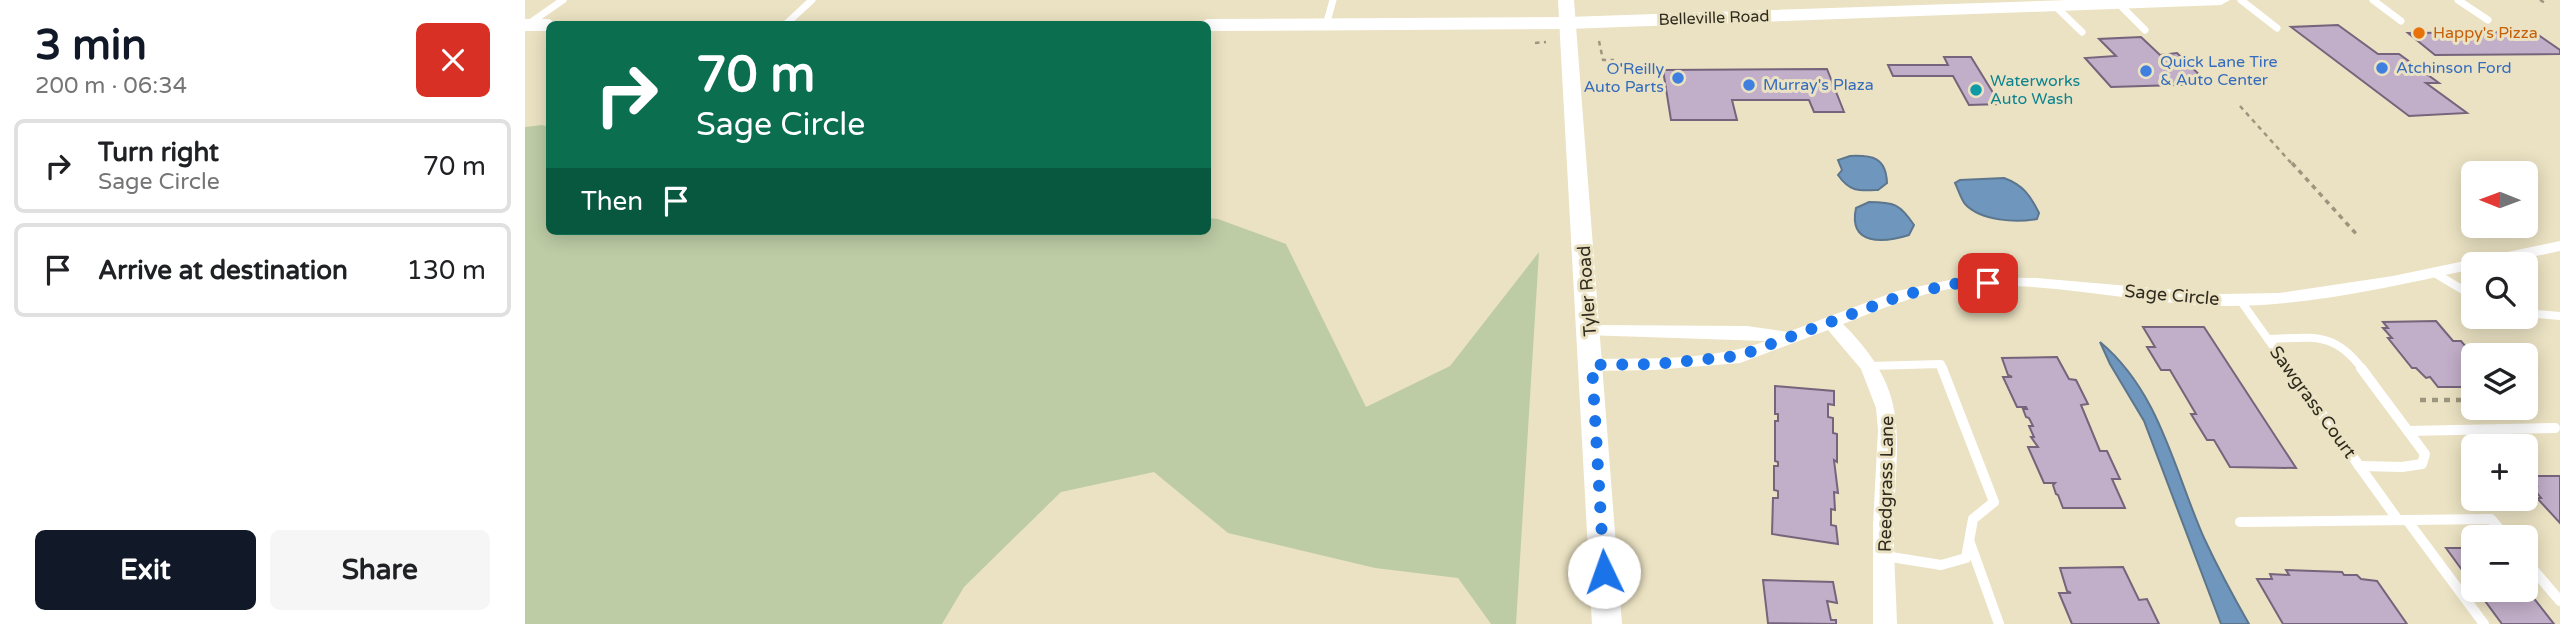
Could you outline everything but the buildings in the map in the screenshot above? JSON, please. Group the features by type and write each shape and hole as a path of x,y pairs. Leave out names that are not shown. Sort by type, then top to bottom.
{"main road":[{"name":"Belleville Road","path":"1211,25 1567,23 2221,0"},
{"path":"526,25 546,25"}],"street":[{"name":"Tyler Road","path":"1566,0 1590,331 1607,624"},
{"name":"Sage Circle","path":"1592,365 1654,364 1739,356 1903,295 1964,282 2036,283 2240,300 2279,299 2560,246"},
{"name":"Reedgrass Lane","path":"1830,322 1849,339 1869,366 1883,390 1889,415 1885,624"},
{"name":"Sage Circle","path":"1590,331 1747,332 1788,338"}],"lane":[{"path":"526,25 563,0"},
{"path":"789,21 812,0"},
{"path":"1327,24 1333,0"},
{"path":"2241,0 2277,28"},
{"path":"2373,0 2401,21"},
{"path":"2458,0 2488,20"},
{"path":"2119,4 2145,30"},
{"path":"2055,6 2082,32"},
{"path":"2433,272 2461,289"},
{"name":"Sawgrass Court","path":"2240,300 2359,466 2484,624"},
{"path":"2538,314 2560,316"},
{"name":"Sawgrass Court","path":"2268,339 2324,338 2336,341 2349,351 2425,454 2423,464 2402,467 2359,466"},
{"path":"1869,366 1941,364 1994,502 1970,521 1966,558 1941,565 1885,556"},
{"path":"2408,431 2555,428"},
{"path":"2240,522 2491,519 2496,525"},
{"path":"1969,541 1999,624"},
{"path":"2538,575 2560,601"}],"path":[{"path":"2540,0 2547,4"},
{"path":"1597,41 1600,41 1602,60 1614,60"},
{"path":"1535,43 1546,43"},
{"path":"2240,106 2360,237"},
{"path":"2420,400 2461,400"}],"green space":[{"path":"546,126 546,235 1211,235 1211,218 1218,219 1286,244 1366,407 1450,366 1539,252 1516,624 1491,624 1458,578 1375,568 1228,533 1154,472 1061,492 964,587 942,624 525,624 525,127"}],"water":[{"path":"1850,156 1876,159 1884,168 1887,183 1878,190 1860,190 1847,185 1838,175 1842,170 1838,160"},
{"path":"2004,178 2021,187 2029,196 2039,213 2037,219 2019,221 1980,214 1965,204 1955,183 1960,180"},
{"path":"1869,202 1891,204 1900,208 1914,225 1909,235 1879,240 1863,235 1857,229 1856,208"},
{"path":"2100,342 2137,384 2151,408 2204,538 2249,624 2221,624 2144,421"}],"place":[{"name":"Happy's Pizza","path":"2419,33"},
{"name":"Atchinson Ford","path":"2382,68"},
{"name":"Quick Lane Tire & Auto Center","path":"2146,71"},
{"name":"O'Reilly Auto Parts","path":"1678,78"},
{"name":"Murray's Plaza","path":"1749,85"},
{"name":"Waterworks Auto Wash","path":"1976,90"}],"route":[{"path":"1604,572 1592,365 1654,364 1739,356 1903,295 1964,282 1988,283"}]}
